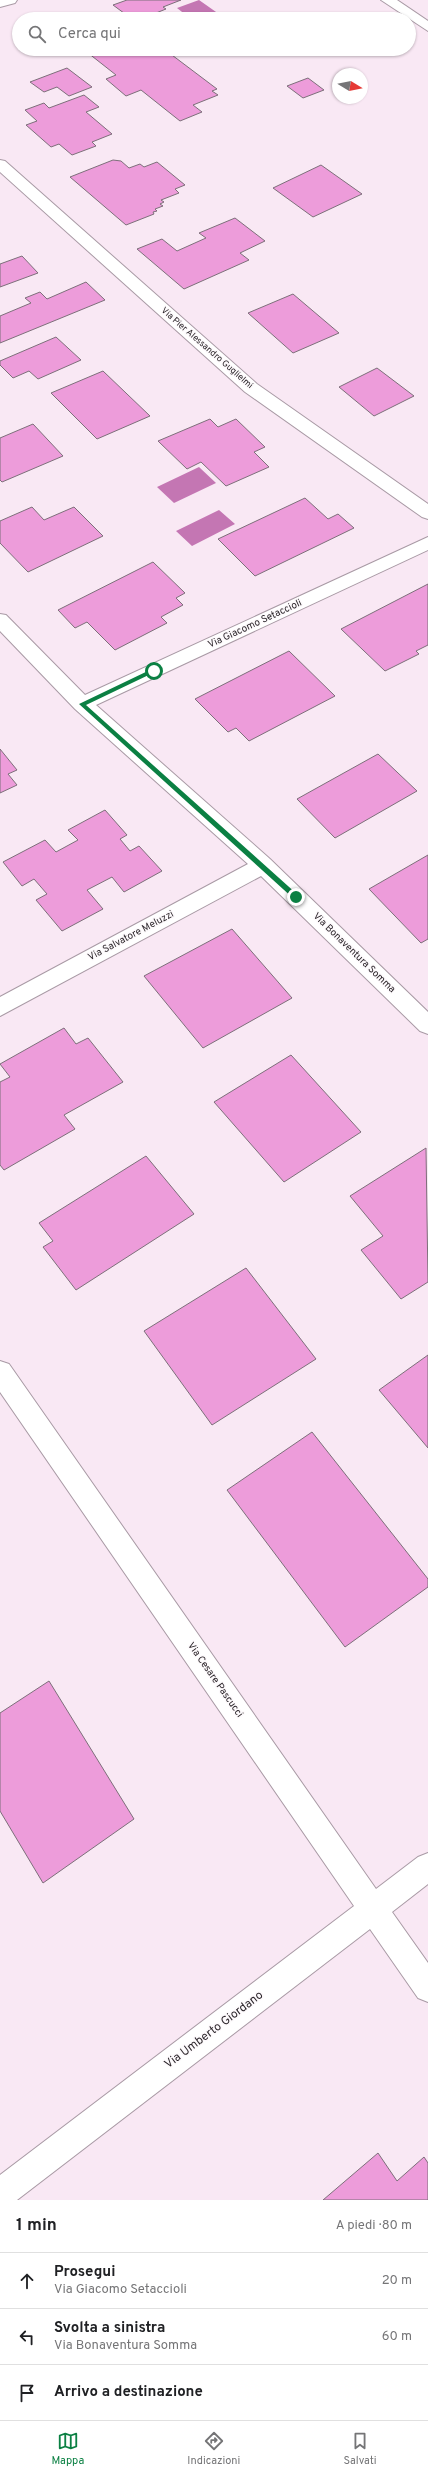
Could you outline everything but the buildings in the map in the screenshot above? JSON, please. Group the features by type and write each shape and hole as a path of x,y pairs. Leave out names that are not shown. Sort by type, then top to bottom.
{"street":[{"path":"0,3 10,0"},
{"path":"388,0 406,12"},
{"path":"416,19 428,27"},
{"name":"Via Pier Alessandro Guglielmi","path":"0,164 251,388 428,513"},
{"name":"Via Giacomo Setaccioli","path":"82,704 428,543"},
{"name":"Via Bonaventura Somma","path":"0,620 82,704 263,865 428,1025"},
{"name":"Via Salvatore Meluzzi","path":"0,1007 263,865"},
{"name":"Via Cesare Pascucci","path":"0,1372 374,1908 428,1988"},
{"name":"Via Umberto Giordano","path":"0,2194 428,1867"}],"shaded area":[{"path":"199,0 216,12 182,12 177,8"},
{"path":"199,467 216,483 174,503 157,487"},
{"path":"219,510 235,524 192,546 176,531"}],"route":[{"path":"154,671 82,704 263,865 296,897"}]}
